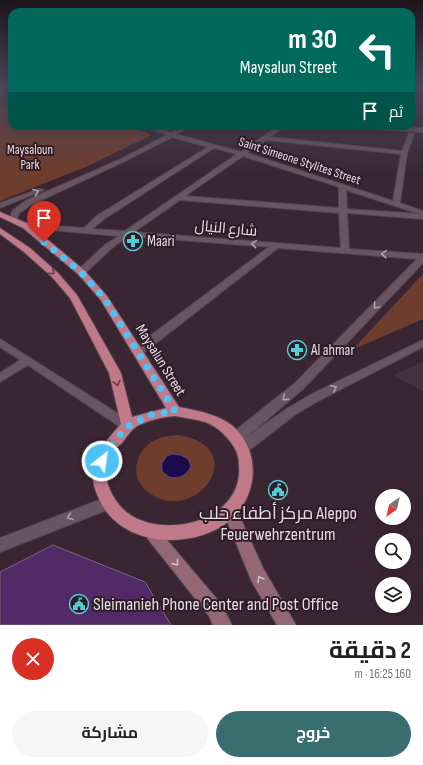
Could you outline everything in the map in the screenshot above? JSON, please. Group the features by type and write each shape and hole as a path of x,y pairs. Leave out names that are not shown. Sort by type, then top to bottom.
{"main road":[{"name":"Maysalun Street","path":"0,214 26,226 81,272 104,298 175,411"},
{"path":"0,230 27,250 55,275 74,297 115,373 128,426"},
{"path":"175,411 193,412 210,417 225,426 240,442 248,466 246,486 240,499 230,510 208,526 181,534 152,533 125,522 107,503 100,486 100,469 104,453 128,426 150,415 175,411"},
{"path":"230,510 257,574 287,625"},
{"path":"152,533 215,610 223,625"}],"street":[{"name":"Saint Simeone Stylites Street","path":"156,130 170,136 241,154 423,213"},
{"path":"13,219 16,212 28,203 109,166 181,130"},
{"path":"81,272 109,246 125,234 276,130"},
{"path":"402,130 411,134 423,136"},
{"path":"396,204 404,153 411,134"},
{"path":"0,206 91,170 152,142 170,136"},
{"path":"264,138 404,153"},
{"path":"85,231 101,218 213,146"},
{"path":"342,186 345,251"},
{"path":"177,198 423,217"},
{"name":"شارع النيال","path":"26,226 423,257"},
{"path":"138,351 276,246"},
{"path":"240,442 299,386 423,257"},
{"path":"0,342 128,426"},
{"path":"240,442 298,407 423,343"},
{"path":"0,378 28,360"},
{"path":"0,545 107,503"}],"shaded area":[{"path":"423,362 423,391 393,375"},
{"path":"172,454 181,455 188,459 191,466 185,474 176,478 169,477 162,471 162,463 167,456"}],"green space":[{"name":"Maysaloun Park","path":"0,116 8,116 8,130 140,130 152,135 88,166 0,201"},
{"path":"423,274 423,319 352,350"},
{"path":"178,435 200,442 212,454 214,468 209,482 198,493 183,500 166,500 148,492 142,486 138,480 136,465 142,451 155,440 166,436"}],"building":[{"name":"Sleimanieh Phone Center and Post Office","path":"53,545 145,582 171,625 0,625 0,572"}],"place":[{"name":"Maari","path":"133,241"},
{"name":"Al ahmar","path":"297,350"},
{"name":"مركز أطفاء حلب Aleppo Feuerwehrzentrum","path":"278,490"},
{"name":"Sleimanieh Phone Center and Post Office","path":"79,604"}],"route":[{"path":"44,242 81,272 104,298 175,411 150,415 128,426 104,453 102,461"}]}
